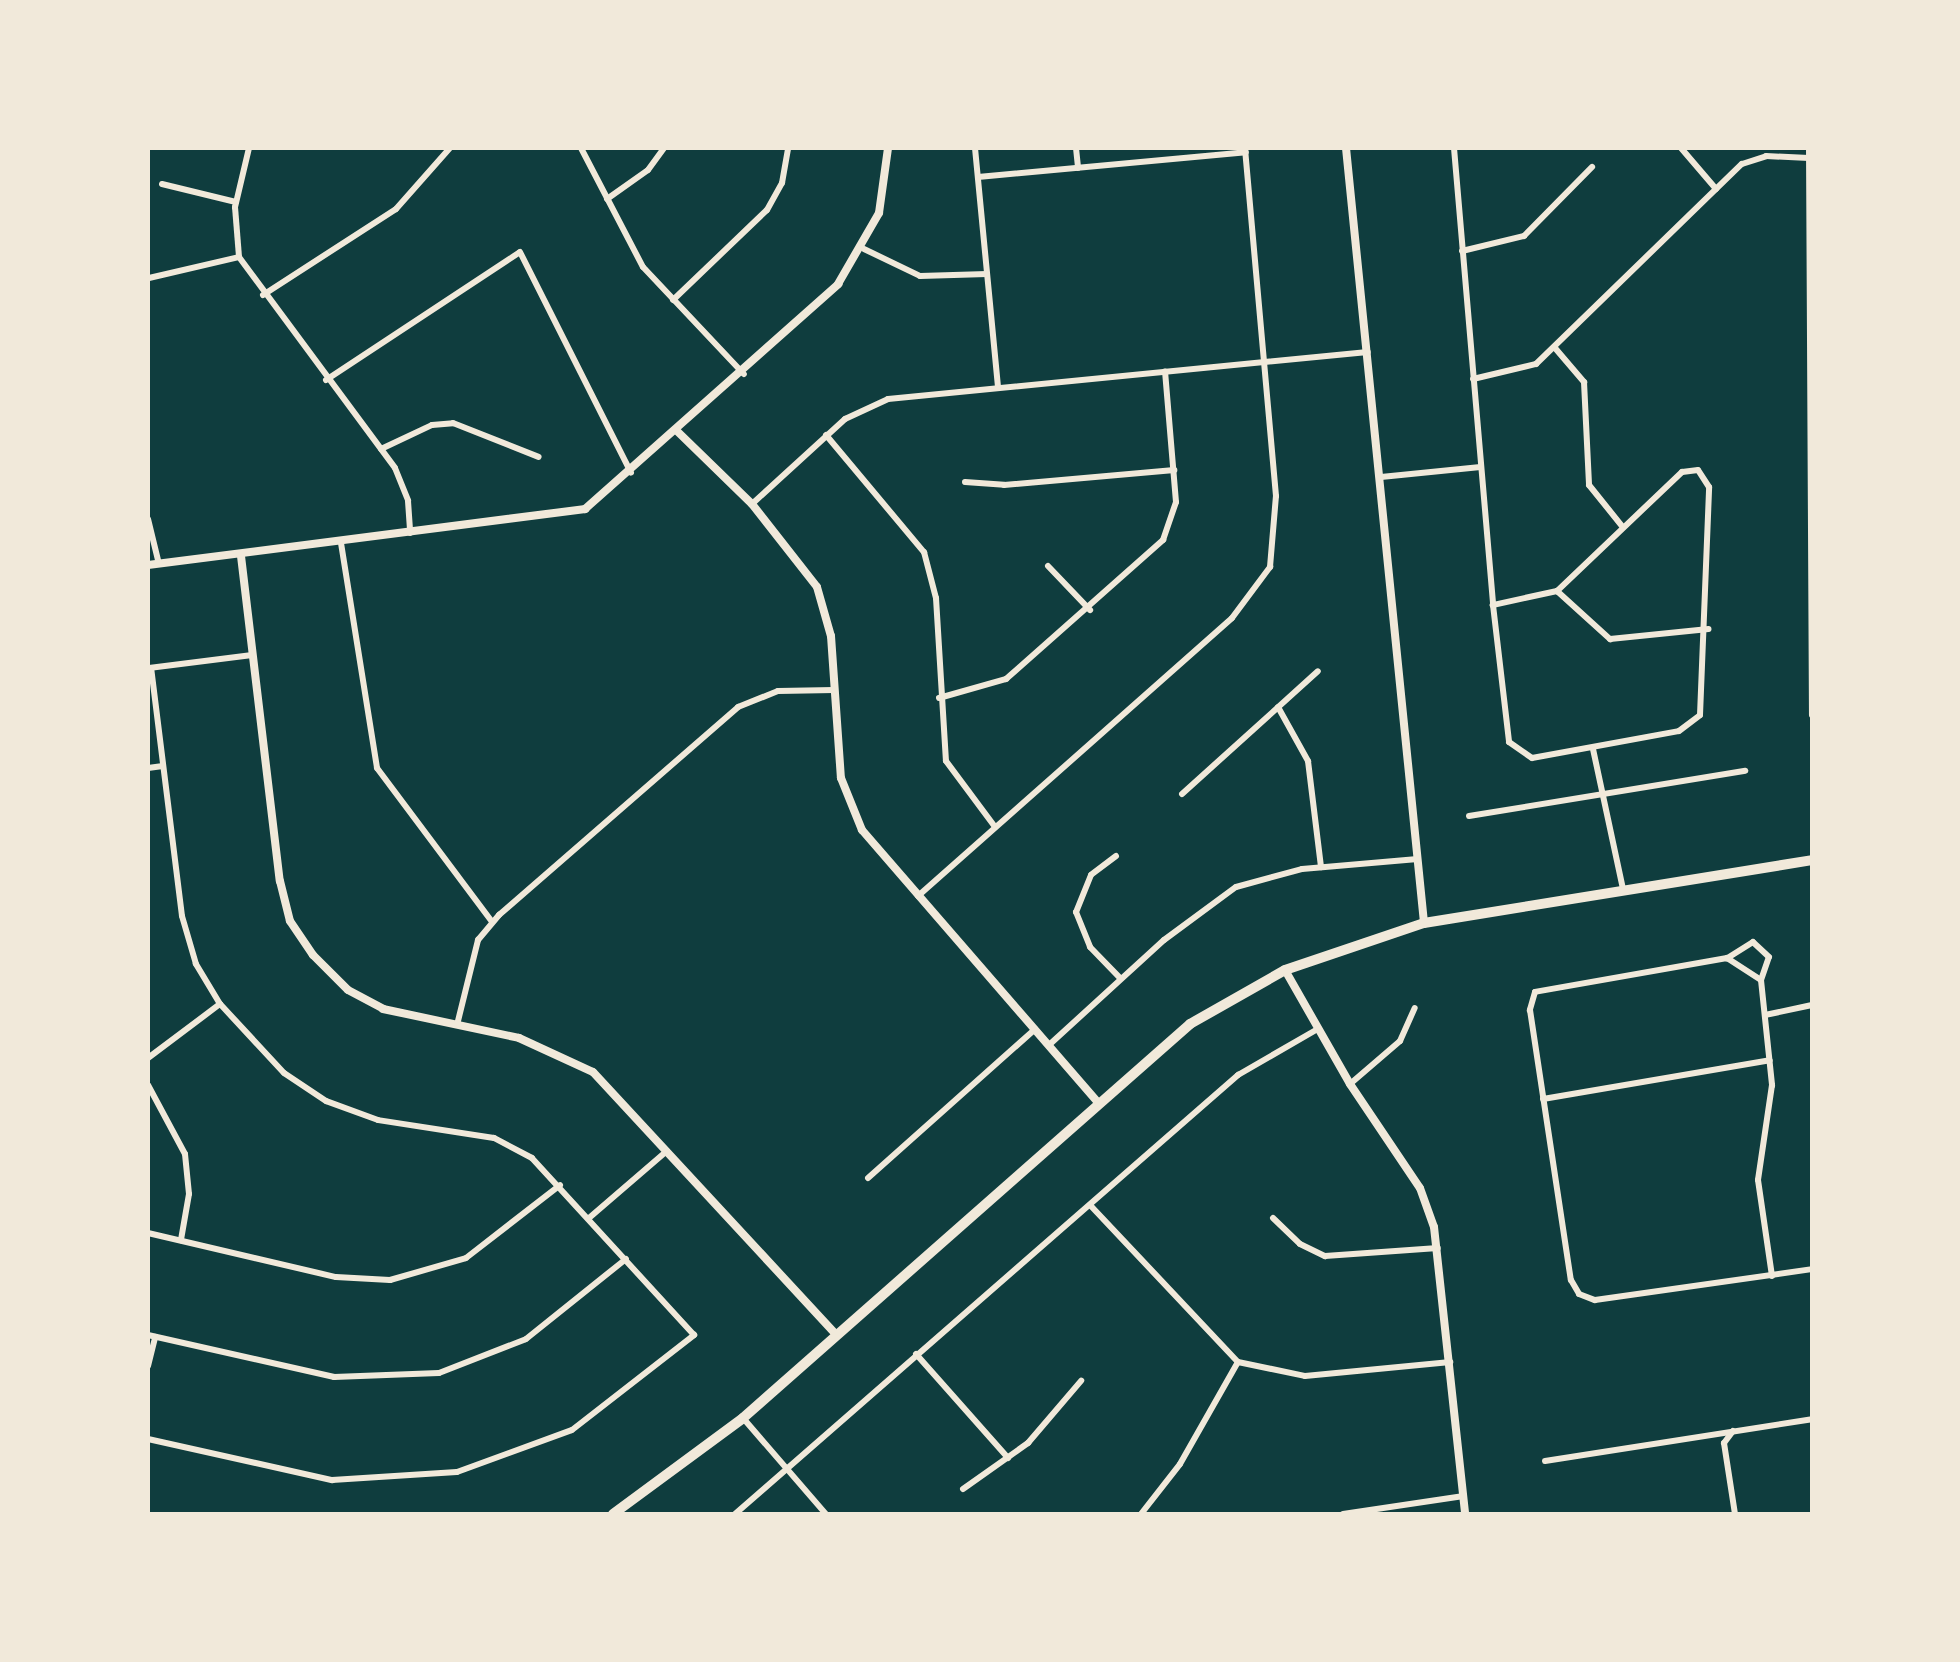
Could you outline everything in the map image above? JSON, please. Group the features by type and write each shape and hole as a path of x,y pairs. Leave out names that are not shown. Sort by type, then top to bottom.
{"highway":[{"path":"613,1514 743,1418 1190,1024 1284,970 1424,923 1812,860"}],"street":[{"path":"249,148 236,202 239,257 404,487 410,535"},
{"path":"264,295 396,208 450,148"},
{"path":"581,148 642,268 744,374"},
{"path":"606,199 648,170 664,148"},
{"path":"673,300 767,210 782,184 788,148"},
{"path":"148,565 574,514 678,432 828,296 864,249 884,192 888,148"},
{"path":"975,148 998,387"},
{"path":"1076,148 1078,168"},
{"path":"1346,148 1424,923"},
{"path":"1454,148 1493,604 1509,742 1532,758 1593,749 1691,725 1706,703 1709,488 1703,473 1682,472 1557,592 1493,604"},
{"path":"1681,148 1716,190"},
{"path":"1810,148 1812,715"},
{"path":"917,897 1232,618 1262,582 1277,534 1246,150 978,177"},
{"path":"1473,378 1522,372 1555,348 1752,158 1809,158"},
{"path":"1462,251 1524,236 1592,167"},
{"path":"162,184 236,202"},
{"path":"864,249 920,276 987,274"},
{"path":"326,380 520,252 631,472"},
{"path":"149,278 239,257"},
{"path":"1555,348 1584,382 1589,485 1622,526"},
{"path":"752,504 826,435 879,401 1368,352"},
{"path":"939,698 1006,680 1090,610 1168,532 1176,509 1164,372"},
{"path":"381,450 432,425 454,423 539,457"},
{"path":"678,432 752,504 822,597 848,802 870,842 1098,1102"},
{"path":"826,435 924,552 936,598 939,698 948,768 995,827"},
{"path":"1381,477 1481,466"},
{"path":"965,482 1004,486 1174,470"},
{"path":"148,519 159,564"},
{"path":"341,543 377,768 492,922"},
{"path":"241,556 276,860 290,921 321,964 360,998 408,1018 520,1038 581,1064 668,1151 836,1334"},
{"path":"1048,566 1090,610"},
{"path":"1557,592 1610,640 1708,629"},
{"path":"148,1439 332,1480 457,1472 572,1430 694,1336 560,1184 509,1144 378,1120 326,1101 284,1073 220,1004 196,964 182,916 149,668 252,655"},
{"path":"1182,794 1318,671"},
{"path":"456,1026 478,940 492,922 738,707 778,692 834,690"},
{"path":"1278,707 1308,761 1321,867"},
{"path":"1593,749 1623,889"},
{"path":"148,768 162,766"},
{"path":"1469,816 1745,771"},
{"path":"1116,856 1091,875 1076,912 1090,947 1120,978"},
{"path":"1048,1045 1120,978 1236,887 1321,867 1418,860"},
{"path":"1772,1276 1758,1180 1770,1060 1761,980 1770,964 1760,944 1744,944 1727,958 1535,992 1530,1010 1570,1280 1579,1294 1595,1300 1772,1276 1812,1269"},
{"path":"1727,958 1761,980"},
{"path":"1284,970 1316,1030 1420,1188 1439,1248 1465,1514"},
{"path":"148,1058 220,1004"},
{"path":"1765,1015 1812,1005"},
{"path":"1350,1084 1400,1040 1414,1008"},
{"path":"868,1178 1035,1029"},
{"path":"734,1514 1238,1075 1316,1030"},
{"path":"1543,1099 1770,1060"},
{"path":"148,1084 185,1154 188,1194 181,1240"},
{"path":"589,1218 668,1151"},
{"path":"148,1233 354,1280 410,1278 484,1248 560,1184"},
{"path":"1090,1205 1238,1362 1304,1376 1451,1362"},
{"path":"1273,1218 1300,1244 1325,1256 1439,1248"},
{"path":"148,1366 151,1336 334,1377 439,1372 526,1339 626,1258"},
{"path":"916,1354 1008,1458"},
{"path":"1141,1514 1180,1464 1238,1362"},
{"path":"963,1489 1008,1458 1082,1380"},
{"path":"743,1418 826,1514"},
{"path":"1545,1461 1812,1419"},
{"path":"1733,1432 1724,1443 1734,1514"},
{"path":"1343,1514 1464,1496"}]}
